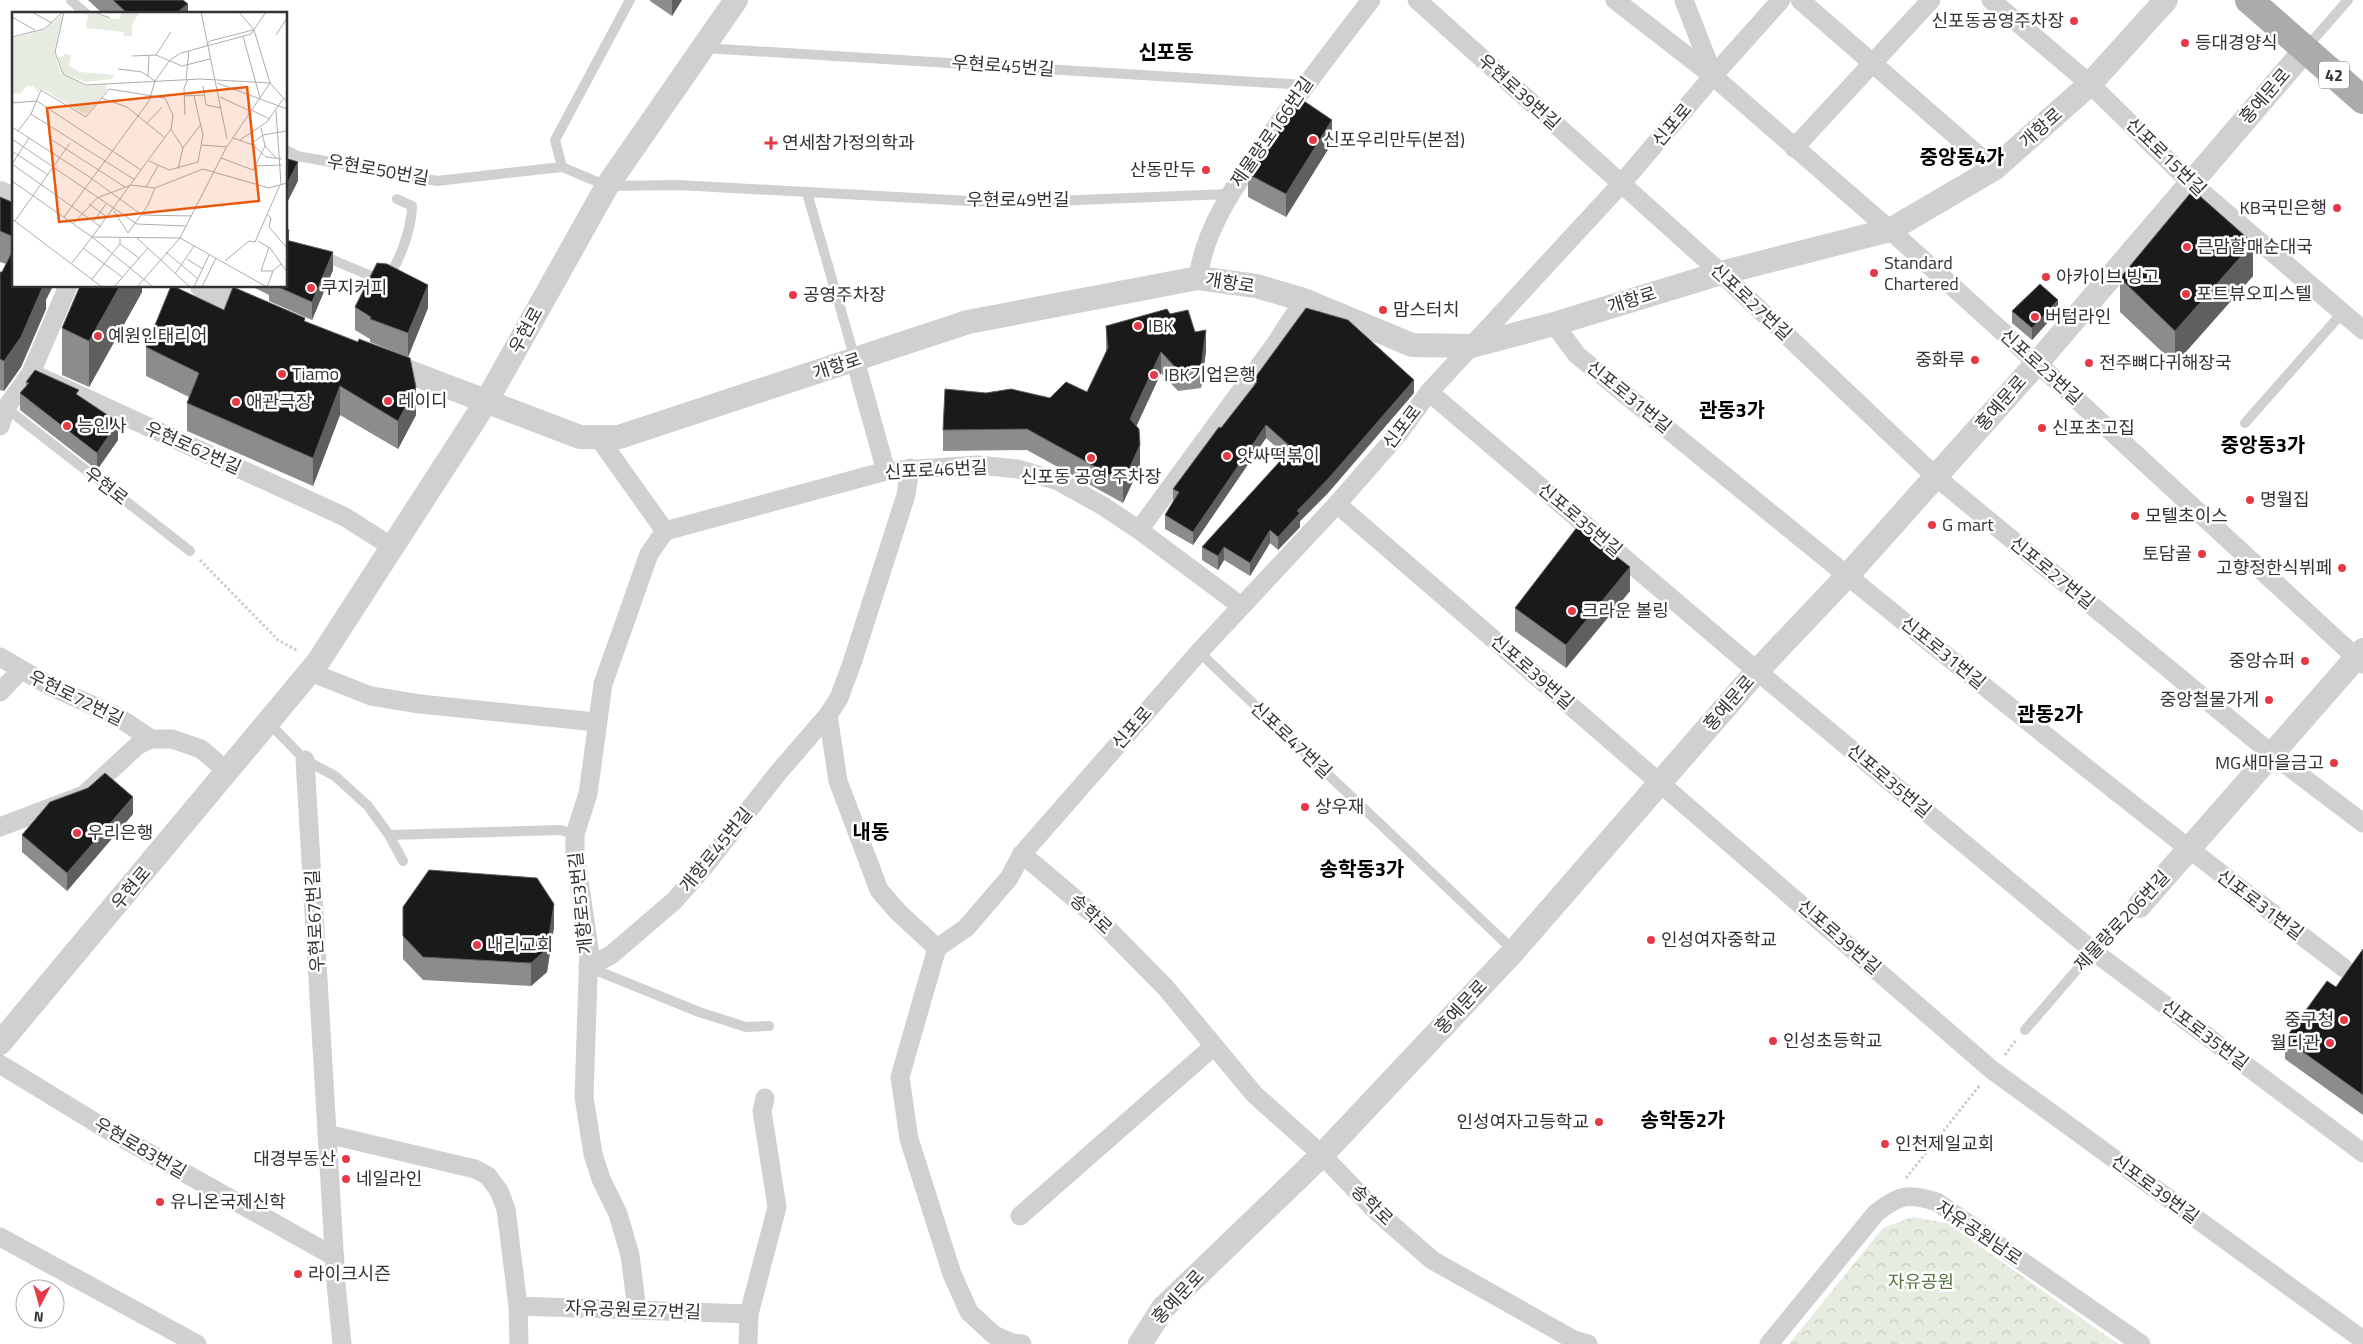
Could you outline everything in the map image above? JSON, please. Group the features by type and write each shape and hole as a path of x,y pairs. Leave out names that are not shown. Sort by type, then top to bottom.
{"main road":[{"name":"42","path":"2249,0 2363,100"}],"street":[{"name":"우현로","path":"0,1043 314,667 486,402 607,186 736,0"},
{"name":"제물량로166번길","path":"1198,278 1201,256 1228,194 1305,85 1371,0"},
{"name":"우현로39번길","path":"1417,0 1622,183"},
{"name":"신포로23번길","path":"1615,0 1713,76 1890,230 2361,657"},
{"path":"1684,0 1713,76"},
{"name":"신포로","path":"1022,854 1198,652 1337,504 1399,433 1429,392 1622,183 1781,0"},
{"path":"1800,0 1994,170"},
{"path":"1794,148 1931,0"},
{"name":"신포로15번길","path":"1991,0 2090,84 2190,182 2363,330"},
{"name":"개항로","path":"359,353 580,436 618,437 968,322 1198,278 1256,286 1304,300 1412,345 1472,346 1554,324 1721,273 1890,230 1994,170 2090,84 2166,0"},
{"name":"홍예문로","path":"1140,1344 1163,1308 1322,1155 1514,951 1757,671 1847,576 2037,362 2305,50"},
{"name":"신포로27번길","path":"1622,183 1721,273 1936,477 2272,754 2363,823"},
{"path":"0,193 12,198"},
{"path":"0,426 3,407 31,373 67,288"},
{"path":"206,288 278,321"},
{"path":"1139,530 1276,344 1304,300"},
{"name":"신포로31번길","path":"1554,324 1577,355 1847,576 2188,850 2344,968"},
{"path":"855,360 886,470"},
{"name":"우현로62번길","path":"31,373 345,517 392,547"},
{"name":"신포로35번길","path":"1429,392 1757,671 2093,951 2363,1153"},
{"path":"598,437 665,531"},
{"name":"신포로46번길","path":"665,531 886,470 978,465 1018,469 1058,481 1139,530 1241,606"},
{"name":"개항로45번길","path":"588,967 612,955 674,901 704,867 777,774 828,715 838,698 852,663 906,495 910,468"},
{"name":"신포로39번길","path":"1337,504 1992,1070 2363,1340"},
{"name":"개항로53번길","path":"637,1310 630,1254 618,1214 601,1179 592,1154 584,1097 589,948 575,854 575,834 588,794 596,722 603,684 645,563 665,531"},
{"name":"우현로72번길","path":"0,657 48,685 118,716 151,739"},
{"name":"제물량로206번길","path":"2139,906 2272,754 2361,657"},
{"path":"314,667 371,696 420,704 596,722"},
{"path":"0,692 21,670"},
{"path":"828,715 838,781 879,890 898,912 937,948"},
{"name":"우현로72번길","path":"0,827 84,795 138,745 151,739 172,740 201,749 228,772"},
{"name":"우현로67번길","path":"305,760 327,1134 342,1344"},
{"path":"1022,854 1009,878 966,928 937,948 900,1077 908,1139 952,1274 969,1312 994,1335 1012,1343 1022,1344"},
{"name":"송학로","path":"1022,854 1093,914 1166,988 1254,1094 1322,1155 1375,1210 1432,1260 1574,1340 1588,1344"},
{"path":"1020,1216 1214,1046"},
{"name":"우현로83번길","path":"0,1064 106,1129 335,1258"},
{"path":"748,1344 748,1314 777,1206 762,1111 765,1098"},
{"path":"327,1134 474,1169 488,1176 499,1191 506,1209 518,1306 519,1344"},
{"name":"자유공원남로","path":"1769,1344 1876,1212 1892,1201 1914,1195 1937,1202 2141,1344"},
{"path":"0,1237 196,1344"},
{"name":"자유공원로27번길","path":"518,1306 748,1314"}],"lane":[{"path":"71,0 84,12"},
{"path":"607,186 562,168 555,140 630,0"},
{"path":"2305,50 2348,0"},
{"name":"우현로45번길","path":"702,48 1305,85"},
{"name":"우현로50번길","path":"288,151 297,156 437,181 562,168"},
{"name":"우현로49번길","path":"607,186 678,185 1006,203 1228,194"},
{"path":"807,193 855,360"},
{"path":"311,251 383,281 389,276 397,263 412,217 412,206 397,199"},
{"path":"2245,423 2343,312"},
{"name":"우현로","path":"3,407 190,551"},
{"name":"신포로47번길","path":"1198,652 1514,951"},
{"path":"268,723 305,760 336,776 368,806 389,835 403,861"},
{"path":"389,835 560,830 575,834"},
{"name":"제물량로206번길","path":"2025,1030 2093,951"},
{"path":"588,967 699,1012 746,1027 769,1026"}],"path":[{"path":"190,551 278,640 314,667"},
{"name":"제물량로206번길","path":"2093,951 2139,906"},
{"path":"1892,1201 1908,1175 2025,1030"}],"green space":[{"name":"자유공원","path":"1913,1217 1947,1223 2118,1344 1789,1344 1883,1228"}],"building":[{"path":"113,0 183,0 188,4 178,12 126,12"},
{"path":"1301,99 1332,120 1286,194 1248,174"},
{"path":"288,159 298,162 288,182"},
{"path":"2193,190 2253,243 2175,331 2120,278"},
{"path":"0,197 12,202 12,236 0,231"},
{"path":"288,241 333,252 312,302 280,288 288,288"},
{"path":"12,252 12,288 42,288 21,337 4,361 0,359 0,272 2,272"},
{"path":"377,263 387,264 428,285 408,333 370,319 371,317 355,307"},
{"path":"2040,284 2058,300 2032,328 2012,311"},
{"path":"79,288 119,288 89,341 62,328"},
{"path":"170,288 177,288 224,310 233,288 235,288 305,318 304,321 358,342 359,339 410,358 416,387 398,421 340,386 313,458 187,403 199,373 146,347"},
{"path":"1306,308 1348,320 1414,380 1328,479 1297,511 1300,513 1278,537 1270,530 1250,563 1224,547 1218,556 1202,547 1292,448 1266,425 1193,532 1165,515 1179,492 1173,489 1219,427 1221,428 1257,382 1254,379"},
{"path":"1167,309 1170,314 1188,310 1195,332 1206,330 1201,367 1178,370 1161,352 1130,419 1139,429 1140,445 1123,482 1027,429 943,430 945,389 986,393 1011,389 1050,398 1066,382 1087,392 1108,348 1106,326"},
{"path":"35,370 79,390 76,394 118,422 97,453 20,393 29,383 26,382"},
{"name":"크라운 볼링","path":"1578,526 1630,567 1566,645 1515,608"},
{"name":"우리은행","path":"105,773 133,797 67,873 22,835 50,802 88,788"},
{"name":"내리교회","path":"429,870 537,878 554,904 547,949 531,963 423,957 403,936 403,907"},
{"name":"중구청","path":"2363,949 2363,1095 2285,1039 2327,981 2336,987"}],"place":[{"name":"신포동공영주차장","path":"2074,21"},
{"name":"등대경양식","path":"2185,43"},
{"name":"신포우리만두(본점)","path":"1313,140"},
{"name":"연세참가정의학과","path":"771,143"},
{"name":"산동만두","path":"1206,170"},
{"name":"KB국민은행","path":"2337,208"},
{"name":"큰맘할매순대국","path":"2187,247"},
{"name":"Standard Chartered","path":"1874,273"},
{"name":"아카이브 빙고","path":"2046,277"},
{"name":"쿠지커피","path":"311,288"},
{"name":"포트뷰오피스텔","path":"2186,294"},
{"name":"공영주차장","path":"793,295"},
{"name":"맘스터치","path":"1383,310"},
{"name":"버텀라인","path":"2035,317"},
{"name":"IBK","path":"1138,326"},
{"name":"예원인태리어","path":"98,336"},
{"name":"중화루","path":"1975,360"},
{"name":"전주뼈다귀해장국","path":"2089,363"},
{"name":"Tiamo","path":"282,374"},
{"name":"IBK기업은행","path":"1154,375"},
{"name":"레이디","path":"388,401"},
{"name":"애관극장","path":"236,402"},
{"name":"능인사","path":"67,426"},
{"name":"신포초고집","path":"2042,428"},
{"name":"앗싸떡볶이","path":"1227,456"},
{"name":"신포동 공영 주차장","path":"1091,458"},
{"name":"명월집","path":"2250,500"},
{"name":"모텔초이스","path":"2135,516"},
{"name":"G mart","path":"1932,525"},
{"name":"토담골","path":"2202,554"},
{"name":"고향정한식뷔페","path":"2342,568"},
{"name":"크라운 볼링","path":"1572,611"},
{"name":"중앙슈퍼","path":"2305,661"},
{"name":"중앙철물가게","path":"2269,700"},
{"name":"MG새마을금고","path":"2334,763"},
{"name":"상우재","path":"1305,807"},
{"name":"우리은행","path":"77,833"},
{"name":"인성여자중학교","path":"1651,940"},
{"name":"내리교회","path":"477,945"},
{"name":"중구청","path":"2344,1020"},
{"name":"인성초등학교","path":"1773,1041"},
{"name":"월디관","path":"2330,1043"},
{"name":"인성여자고등학교","path":"1599,1122"},
{"name":"인천제일교회","path":"1885,1144"},
{"name":"대경부동산","path":"346,1159"},
{"name":"네일라인","path":"346,1179"},
{"name":"유니온국제신학","path":"160,1202"},
{"name":"라이크시즌","path":"298,1274"}],"district":[{"name":"신포동","path":"1166,52"},
{"name":"중앙동4가","path":"1962,157"},
{"name":"관동3가","path":"1732,410"},
{"name":"중앙동3가","path":"2263,445"},
{"name":"관동2가","path":"2050,714"},
{"name":"내동","path":"871,832"},
{"name":"송학동3가","path":"1362,869"},
{"name":"송학동2가","path":"1683,1120"}]}
